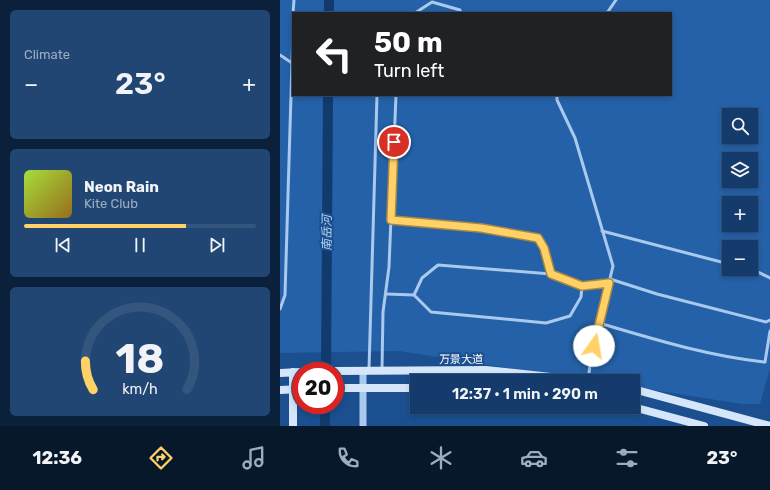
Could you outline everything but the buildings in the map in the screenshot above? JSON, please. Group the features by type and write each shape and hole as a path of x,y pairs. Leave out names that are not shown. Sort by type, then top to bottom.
{"main road":[{"name":"万景大道","path":"344,371 486,370 523,374"},
{"path":"280,373 292,372"},
{"path":"344,388 410,388"},
{"path":"280,390 292,389"},
{"path":"640,391 770,426"},
{"path":"640,409 704,426"},
{"path":"293,426 294,414"}],"street":[{"path":"363,426 363,388 366,371"}],"lane":[{"path":"294,0 294,12"},
{"path":"608,12 616,0"},
{"path":"417,12 432,2 460,10 461,12"},
{"path":"280,55 292,63 285,295 280,309"},
{"path":"366,371 377,96"},
{"path":"382,371 383,312 389,267 396,96"},
{"path":"557,96 557,100 575,138 612,266 588,374"},
{"path":"391,220 481,228 538,238 544,248 551,274"},
{"path":"602,231 722,262"},
{"path":"414,295 422,278 438,265 551,274 582,286 609,281 766,322 770,325"},
{"path":"758,272 770,278"},
{"path":"386,294 414,295 431,312 546,324 570,316 581,297 582,286"},
{"path":"766,322 770,320"},
{"path":"599,323 666,343 739,359 765,362 770,331"}],"shaded area":[{"path":"280,0 770,0 770,368 760,404 742,404 640,388 640,374 547,374 399,351 280,353"}],"waterway":[{"name":"南岳河","path":"329,0 329,12"},
{"name":"南岳河","path":"326,362 328,96"},
{"name":"南岳河","path":"325,414 325,426"}],"route":[{"path":"394,142 391,220 481,228 538,238 544,248 551,274 582,286 609,283 594,346"}]}
